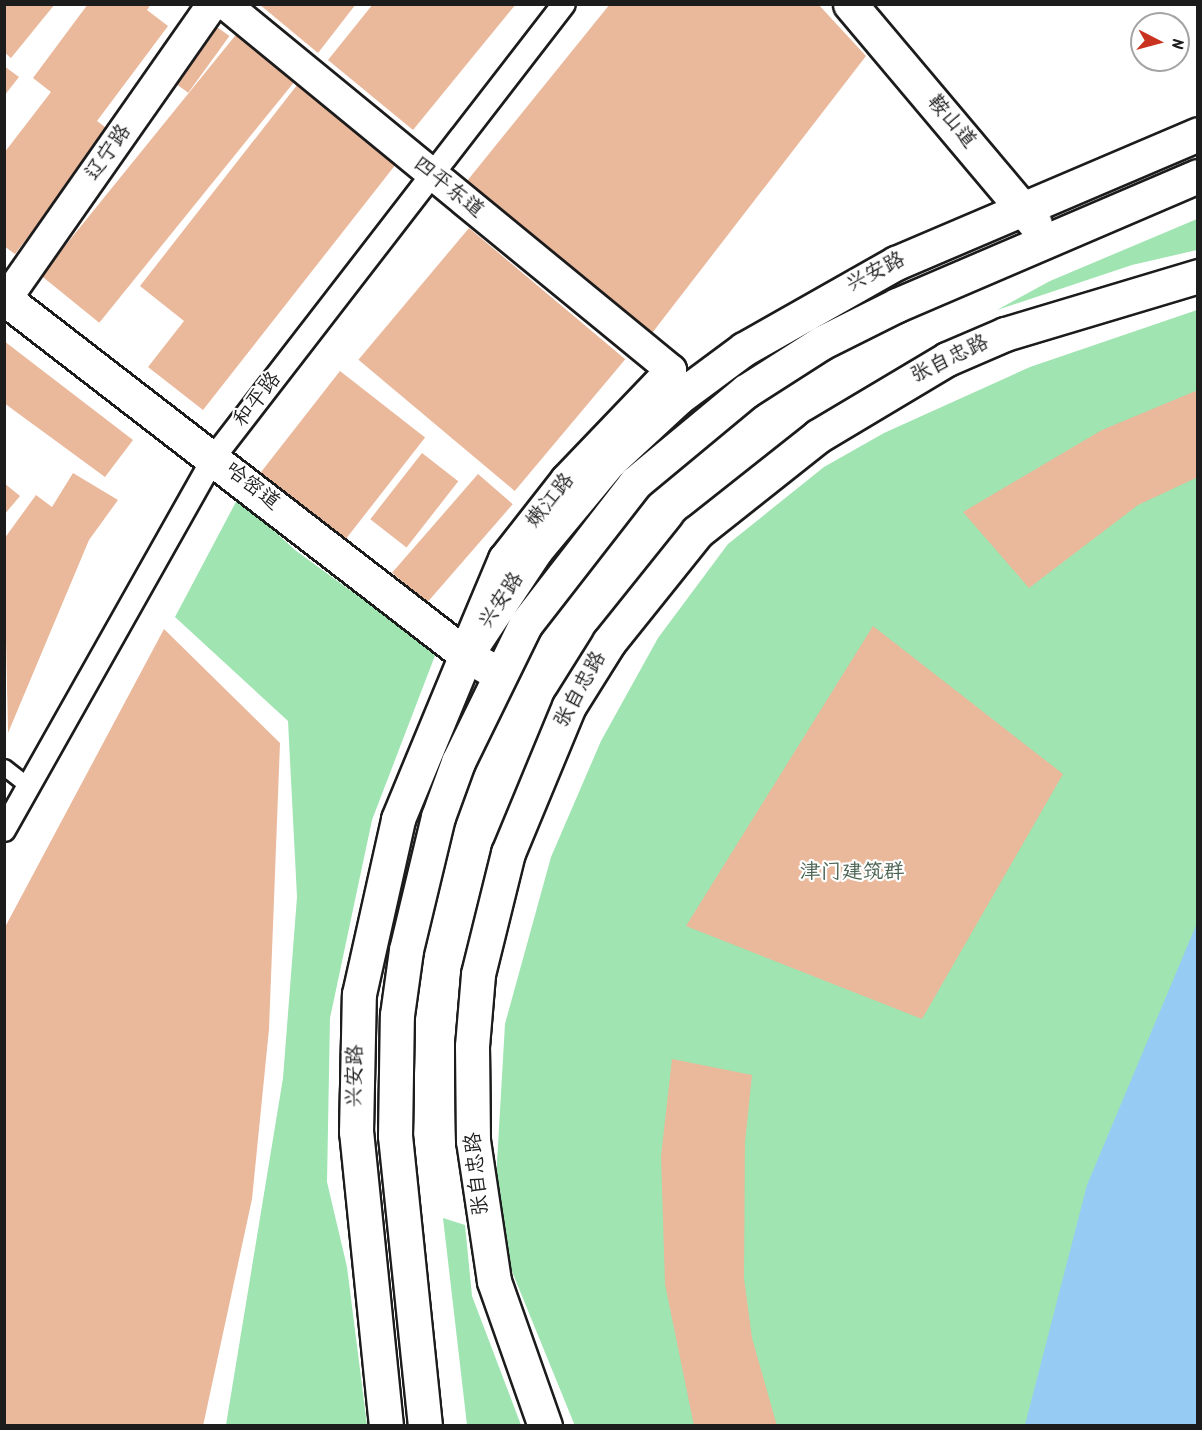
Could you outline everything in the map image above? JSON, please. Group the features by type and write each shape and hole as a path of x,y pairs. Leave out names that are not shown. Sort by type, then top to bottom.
{"main road":[{"name":"鞍山道","path":"850,4 1024,206 1047,243"},
{"name":"兴安路","path":"386,1425 356,1132 363,961 398,819 466,655 571,506 678,398 752,344 841,290 1024,206 1197,134"},
{"name":"兴安路","path":"425,1425 395,1129 397,1015 420,879 458,762 499,674 525,625 569,563 635,483 693,432 821,343 1197,176"},
{"name":"张自忠路","path":"545,1425 494,1281 473,1141 472,1046 478,974 508,853 569,706 609,642 697,532 818,436 927,370 1005,334 1197,276"},
{"name":"哈密道","path":"5,300 214,457 466,655 499,674"},
{"path":"356,1132 395,1129"}],"street":[{"name":"辽宁路","path":"5,300 213,4"},
{"name":"四平东道","path":"225,4 671,370"},
{"name":"和平路","path":"4,830 26,784 214,457 564,4"},
{"name":"嫩江路","path":"466,655 483,602 504,559 574,472 671,370"}],"lane":[{"path":"4,767 26,784"}],"green space":[{"path":"1197,219 1197,250 1132,265 997,310 1050,281"},
{"name":"津门建筑群","path":"1197,310 1197,1425 575,1426 511,1269 496,1180 505,1024 551,857 601,741 658,638 728,544 824,467 884,433 1030,367"},
{"path":"238,498 295,550 436,653 372,820 330,1018 327,1182 347,1267 367,1425 226,1425 283,1078 297,897 288,721 175,617"},
{"path":"443,1218 465,1225 472,1296 521,1425 467,1425"}],"water":[{"path":"1197,923 1197,1425 1025,1425 1087,1185"}],"building":[{"path":"4,4 55,4 11,58 4,52"},
{"path":"88,4 151,4 147,10 168,26 97,121 109,130 15,254 4,246 4,153 51,92 33,78"},
{"path":"259,4 356,4 318,53"},
{"path":"373,4 516,4 413,130 328,60"},
{"path":"610,4 818,4 866,56 649,337 467,181"},
{"path":"210,22 229,36 188,93 169,79"},
{"path":"243,26 301,73 99,323 41,275"},
{"path":"4,66 19,77 4,96"},
{"path":"301,80 400,159 203,410 148,367 184,321 140,286"},
{"path":"469,228 625,359 515,491 358,360"},
{"path":"4,341 133,440 105,477 4,403"},
{"path":"340,371 425,437 344,542 259,475"},
{"path":"1198,390 1198,477 1138,505 1029,588 963,512 1102,430"},
{"path":"422,453 458,481 407,548 370,519"},
{"path":"73,473 118,500 89,540 8,733 4,539 36,495 52,507"},
{"path":"478,474 513,504 427,603 392,573"},
{"path":"4,483 20,496 4,515"},
{"path":"873,626 1063,774 922,1019 686,926"},
{"path":"164,629 280,743 269,1029 252,1199 203,1426 4,1426 4,929"},
{"path":"672,1059 752,1075 745,1142 744,1278 752,1338 777,1426 694,1426 665,1284 661,1156"}]}
